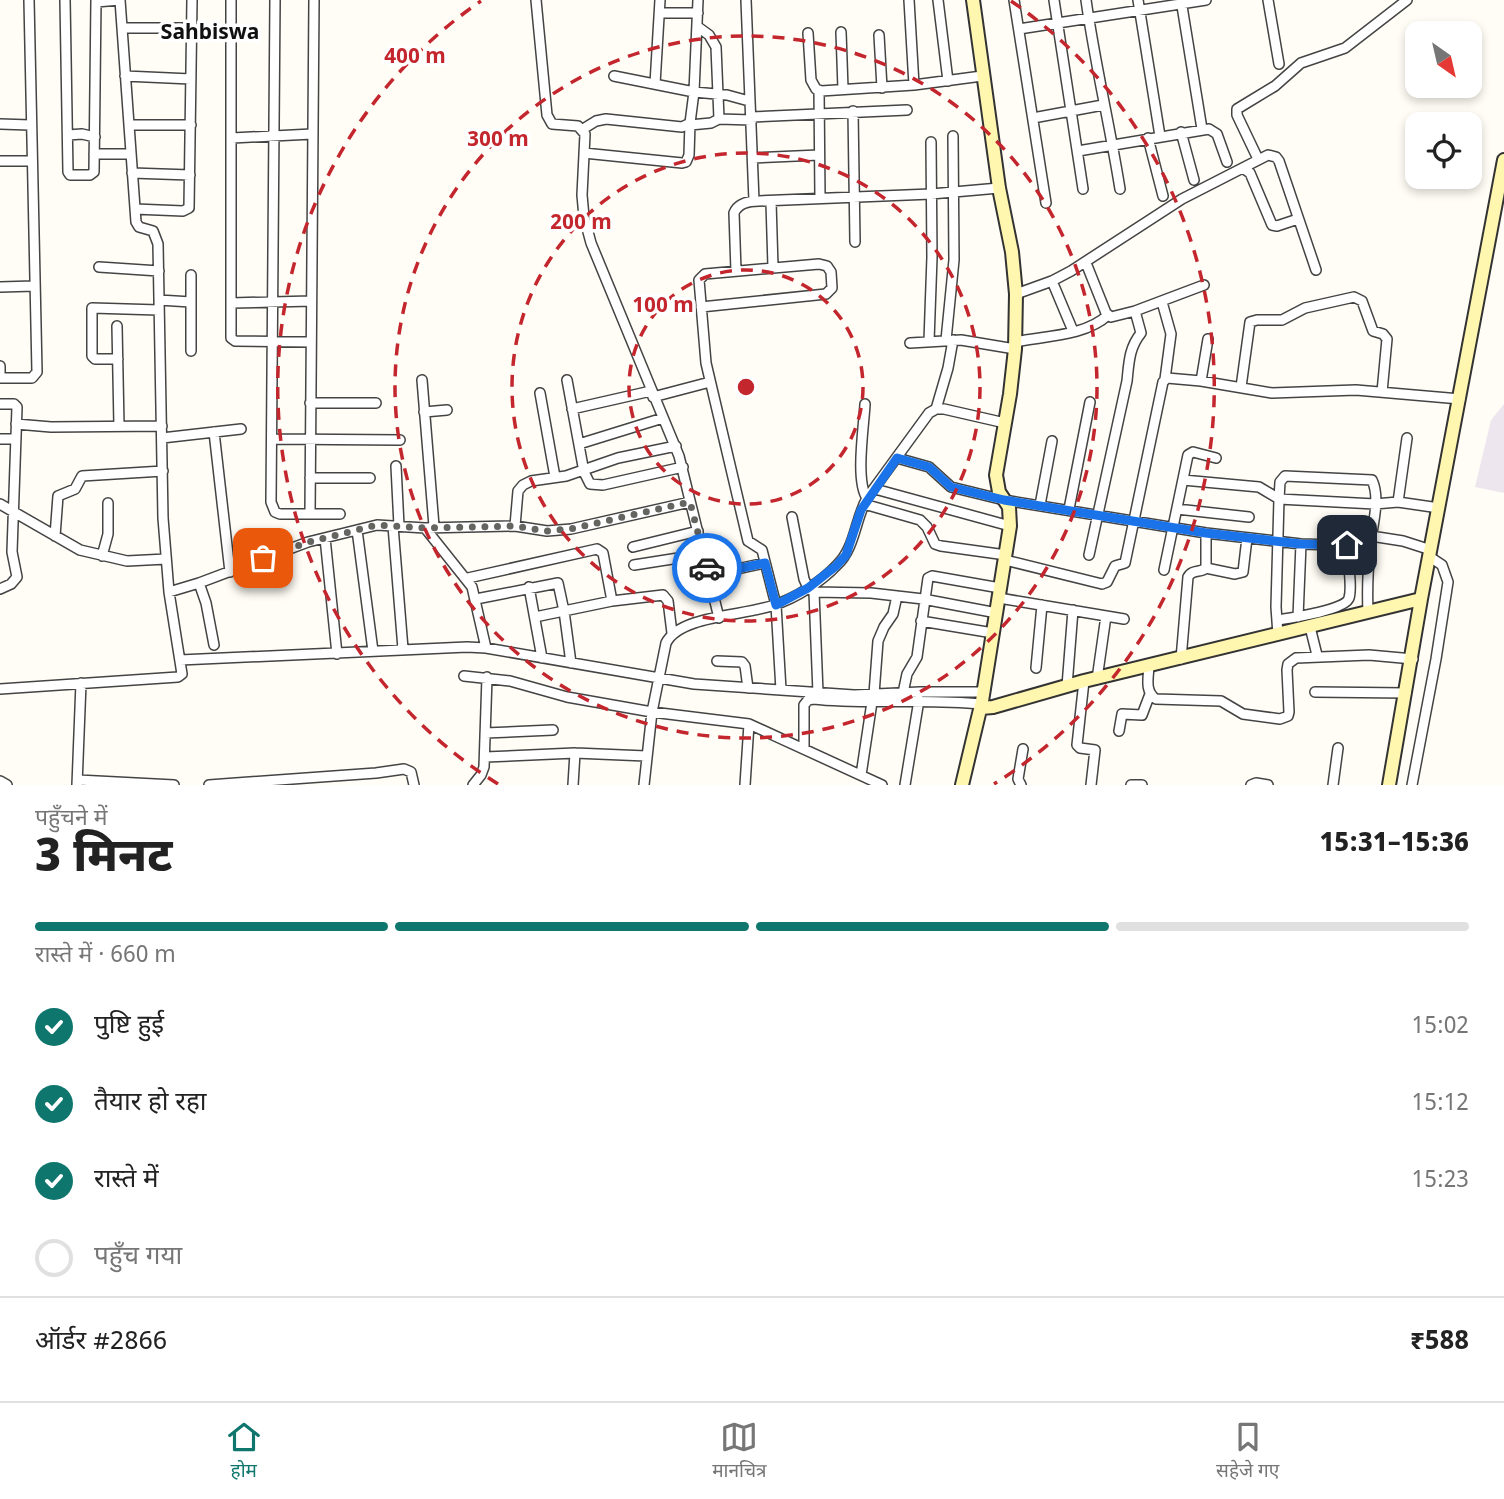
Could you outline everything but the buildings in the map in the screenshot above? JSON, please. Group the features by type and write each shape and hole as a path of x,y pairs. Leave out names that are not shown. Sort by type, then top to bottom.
{"street":[{"path":"0,366 0,378 36,376 29,0"},
{"path":"0,689 178,677 181,667 166,559 158,238 153,231 136,224 120,0 96,1 94,174 70,175 65,0"},
{"path":"135,209 186,211 190,208 192,0"},
{"path":"231,0 232,340 311,342"},
{"path":"275,0 272,507 280,514 340,514"},
{"path":"310,514 314,0"},
{"path":"536,0 547,115 552,124 578,126 583,129 586,139 582,195 591,243 676,446 719,618"},
{"path":"655,84 660,0"},
{"path":"584,153 686,162 689,155 694,92 698,0"},
{"path":"746,0 754,201"},
{"path":"909,0 914,85"},
{"path":"938,0 948,81"},
{"path":"962,785 982,700 1010,526 1009,507 996,485 996,475 1010,394 1016,294 1012,252 982,76 974,0"},
{"path":"1014,0 1046,203"},
{"path":"1054,0 1083,189"},
{"path":"1086,0 1120,189"},
{"path":"1019,29 1139,5 1206,0"},
{"path":"1268,0 1279,64"},
{"path":"1258,159 1237,115 1237,109 1275,86 1301,63 1345,48 1407,0"},
{"path":"1181,2 1202,129"},
{"path":"1139,5 1160,136"},
{"path":"660,13 698,12"},
{"path":"698,27 709,35 716,47 719,119"},
{"path":"122,29 191,28"},
{"path":"841,32 843,89"},
{"path":"808,33 811,80 818,90 820,198"},
{"path":"879,35 882,88"},
{"path":"125,76 191,79"},
{"path":"614,76 750,101"},
{"path":"818,90 882,88 982,76"},
{"path":"1033,118 1103,105"},
{"path":"583,129 596,121 606,119 682,127 711,123 719,119 819,112 907,110"},
{"path":"853,111 855,242"},
{"path":"0,124 30,125"},
{"path":"129,125 191,125"},
{"path":"1078,150 1209,129 1217,134 1227,162"},
{"path":"1181,132 1194,180"},
{"path":"232,138 312,134"},
{"path":"68,135 95,137"},
{"path":"644,785 652,712 666,643 672,633 684,626 776,605 811,590 846,555 866,501 923,419 936,408 948,368 953,280 953,136"},
{"path":"1147,138 1163,196"},
{"path":"929,341 932,257 931,142"},
{"path":"94,154 131,154"},
{"path":"753,158 819,155"},
{"path":"1016,294 1052,281 1086,263 1160,212 1268,155 1276,157 1316,270"},
{"path":"1389,785 1413,659 1430,507 1450,398 1504,160"},
{"path":"0,161 31,161"},
{"path":"1243,167 1250,173 1272,225 1298,219"},
{"path":"132,173 190,175"},
{"path":"736,271 734,213 739,206 754,201 931,194 999,188"},
{"path":"771,202 773,267"},
{"path":"1086,263 1108,316"},
{"path":"701,307 826,294 832,291 831,272 824,265 773,267 705,274 699,280 703,342 710,382 748,541 762,550 776,605 781,690"},
{"path":"99,267 159,271"},
{"path":"191,275 191,351"},
{"path":"1052,281 1073,331"},
{"path":"910,343 949,340 1015,345 1092,326 1108,316 1135,311 1204,285"},
{"path":"0,287 34,286"},
{"path":"1241,387 1250,322 1282,320 1305,308 1354,297 1362,301 1373,331 1383,334 1387,339 1381,391"},
{"path":"231,303 312,301"},
{"path":"118,359 95,359 92,356 92,308 191,302"},
{"path":"866,501 920,520 927,527 935,544 1105,583 1114,568 1126,562 1165,379 1171,334 1162,302"},
{"path":"1089,555 1127,381 1132,345 1141,333 1135,311"},
{"path":"117,326 119,426"},
{"path":"1201,381 1208,339"},
{"path":"1165,379 1171,377 1287,394 1356,390 1450,398"},
{"path":"422,380 430,527 441,551 468,578 476,599 486,648"},
{"path":"567,380 584,472 590,484 603,485 683,467"},
{"path":"572,409 710,382"},
{"path":"540,393 555,477"},
{"path":"1069,509 1090,402"},
{"path":"310,403 376,403"},
{"path":"0,404 16,406 12,558 17,577 11,584 0,589"},
{"path":"865,404 861,478 866,501"},
{"path":"936,408 1005,423"},
{"path":"424,412 447,410"},
{"path":"579,444 663,418"},
{"path":"16,424 51,427 162,426"},
{"path":"162,438 241,429"},
{"path":"215,432 230,572"},
{"path":"1398,502 1407,438"},
{"path":"0,439 16,439"},
{"path":"272,439 400,440"},
{"path":"1040,505 1052,441"},
{"path":"515,526 518,491 531,481 584,472 618,458 676,446"},
{"path":"1164,570 1190,453 1216,458"},
{"path":"897,458 929,467 951,487 1004,500 1247,538 1301,544 1403,541 1425,550 1443,565 1448,582 1412,785"},
{"path":"396,466 396,526 403,649"},
{"path":"55,536 58,496 75,489 82,475 163,471"},
{"path":"1278,635 1279,499 1280,482 1286,476 1372,480 1375,504 1370,541 1368,612"},
{"path":"310,478 370,478"},
{"path":"1183,480 1259,487 1279,499 1375,504 1398,502 1430,507"},
{"path":"875,489 1010,526"},
{"path":"169,592 325,538 377,525 515,526 547,531 570,529 690,502"},
{"path":"102,556 108,534 108,503"},
{"path":"0,504 80,550 127,561 166,559"},
{"path":"1177,509 1249,517"},
{"path":"792,517 811,590 817,693"},
{"path":"357,530 373,651"},
{"path":"633,547 698,531"},
{"path":"1206,533 1206,568"},
{"path":"325,538 337,654"},
{"path":"1181,659 1188,577 1193,572 1206,568 1236,574 1243,572 1247,538"},
{"path":"1298,617 1301,544"},
{"path":"468,578 597,549 603,553 612,601"},
{"path":"634,565 704,554"},
{"path":"709,575 765,563"},
{"path":"1277,620 1339,607 1348,602 1349,564"},
{"path":"903,693 907,674 917,657 923,599 928,579 932,576 1042,605 1124,619"},
{"path":"199,583 206,603 214,645"},
{"path":"476,599 558,583 571,663"},
{"path":"529,587 542,658"},
{"path":"811,590 923,599 997,612"},
{"path":"535,617 612,601 663,595 668,601 672,633"},
{"path":"861,775 873,698 878,641 893,614 897,596"},
{"path":"804,748 803,711 808,700 873,698 903,693 982,700 993,707 1090,680 1421,599"},
{"path":"1036,668 1042,605"},
{"path":"1067,686 1073,610"},
{"path":"1091,785 1096,750 1080,748 1077,745 1106,616"},
{"path":"921,621 993,633"},
{"path":"1310,627 1317,655"},
{"path":"181,667 403,649 486,648 571,663 657,685 694,684 873,698 982,700"},
{"path":"1150,694 1156,699 1221,701 1243,713 1284,719 1289,712 1288,664 1296,658 1317,655 1388,655 1413,659"},
{"path":"717,661 742,662 748,688"},
{"path":"1119,731 1122,714 1142,715 1150,694 1149,667"},
{"path":"464,676 487,677 652,712 749,724 882,785"},
{"path":"473,785 481,775 485,757 487,677"},
{"path":"81,683 77,782 174,785"},
{"path":"1315,692 1406,693"},
{"path":"905,785 919,700"},
{"path":"745,785 749,724"},
{"path":"485,733 553,730"},
{"path":"1333,785 1338,748"},
{"path":"1018,784 1023,749"},
{"path":"485,757 575,753 646,756"},
{"path":"573,785 575,753"},
{"path":"209,785 343,780 409,769 414,785"},
{"path":"376,773 377,785"},
{"path":"0,781 7,785"},
{"path":"1131,785 1142,785"},
{"path":"1251,785 1268,785"}],"shaded area":[{"path":"1504,404 1504,493 1475,487 1491,420"}],"way so far":[{"path":"263,558 309,542 377,525 425,528 461,525 515,526 547,531 617,520 690,502 707,568"}],"district":[{"name":"Sahbiswa","path":"210,34"}],"route":[{"path":"707,568 709,575 765,563 776,605 808,588 846,555 867,498 897,458 929,467 951,487 961,491 1004,500 1206,533 1301,544 1347,545"}]}
